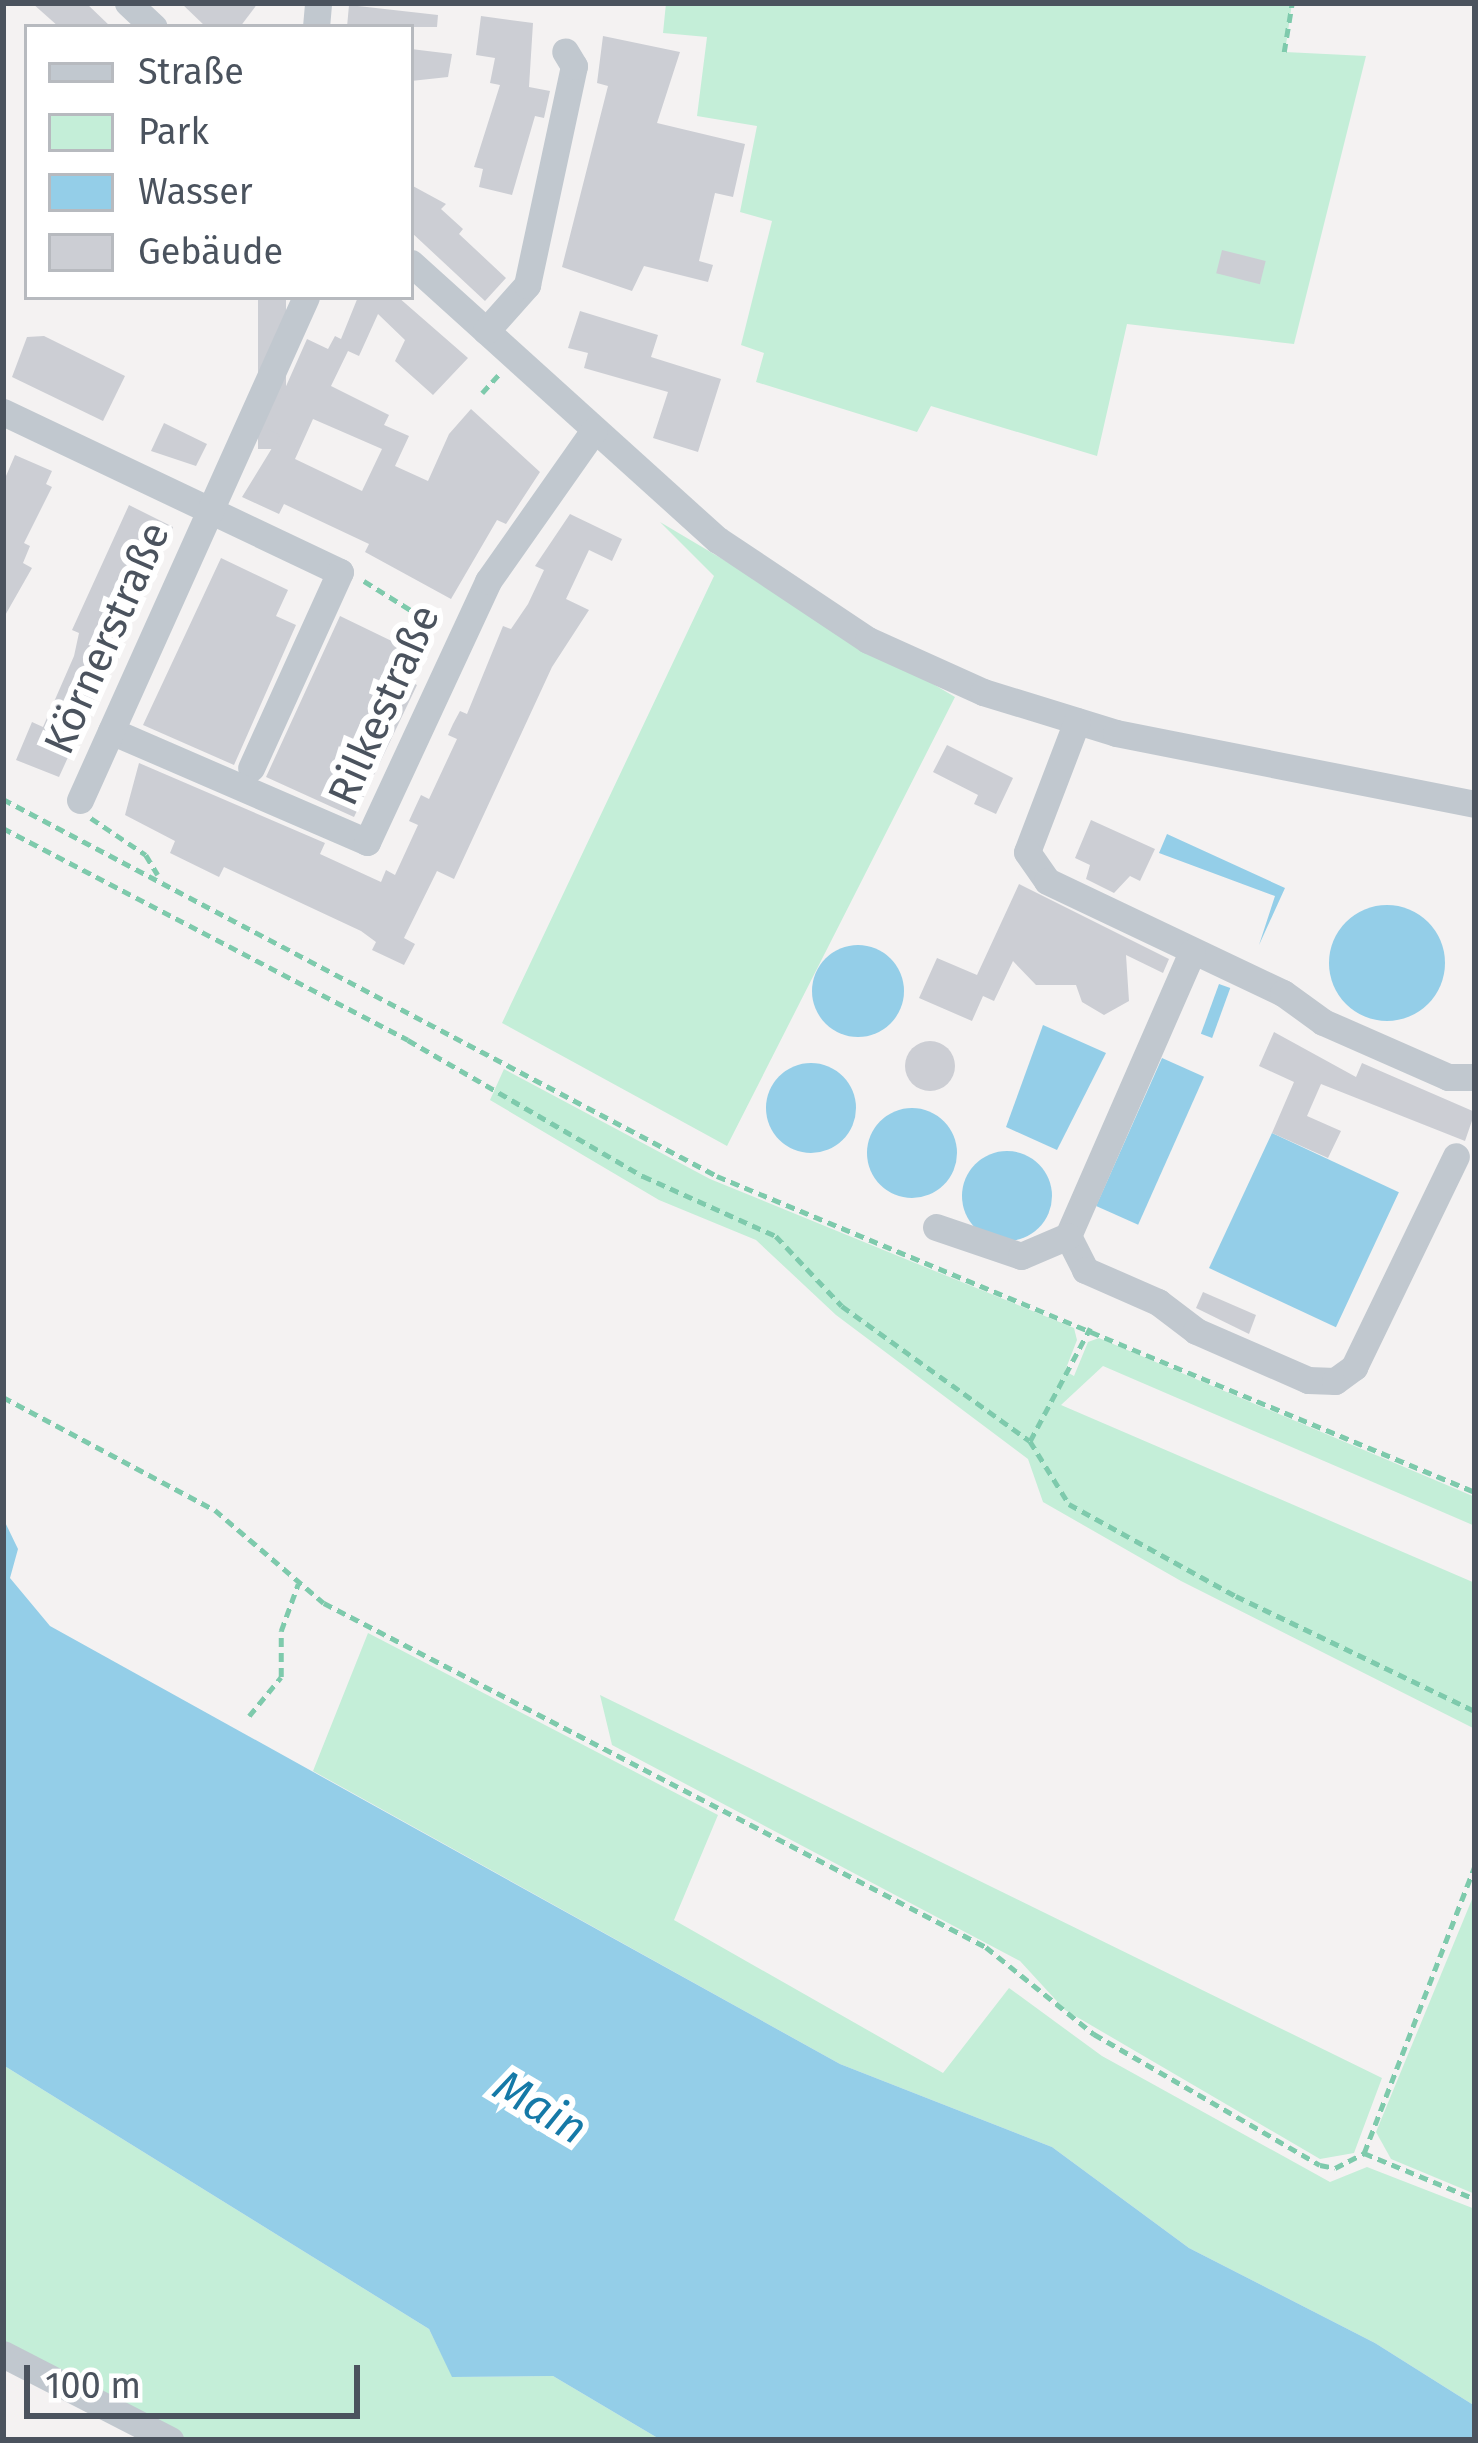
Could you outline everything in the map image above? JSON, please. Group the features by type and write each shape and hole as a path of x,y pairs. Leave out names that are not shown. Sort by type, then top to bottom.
{"street":[{"path":"128,3 151,24"},
{"path":"486,331 527,286 574,66 565,51"},
{"path":"414,266 718,540 824,614 983,692 1077,721 1318,778 1475,804"},
{"name":"Körnerstraße","path":"80,800 305,300"},
{"path":"4,414 211,510"},
{"name":"Rilkestraße","path":"111,731 362,844 488,581 594,430"},
{"name":"Körnerstraße","path":"211,510 340,572"},
{"path":"251,768 340,572"},
{"path":"1077,721 1033,831 1033,866 1046,881 1429,1070 1475,1077"},
{"path":"936,1227 1021,1256 1068,1236 1192,952"},
{"path":"1068,1236 1085,1270 1159,1302 1196,1331 1327,1383 1354,1367 1456,1156"},
{"path":"3,2354 170,2440"},
{"path":"110,2440 112,2410"}],"path":[{"path":"1284,52 1292,3"},
{"path":"340,572 388,592 395,607 459,638"},
{"path":"3,800 158,875 716,1176 1475,1492"},
{"path":"80,800 94,821 146,855 158,875"},
{"path":"3,828 408,1040 643,1176 776,1236 842,1306 1030,1441 1054,1491 1069,1504 1236,1596 1475,1711"},
{"path":"1030,1441 1090,1328"},
{"path":"3,1397 215,1510 298,1584 986,1947 1094,2034 1320,2164 1335,2168 1364,2153 1475,1866"},
{"path":"249,1716 281,1677 281,1630 298,1584"},
{"path":"1364,2153 1475,2199"}],"green space":[{"path":"666,3 1292,3 1285,52 1366,56 1294,344 1127,324 1097,456 931,406 917,432 756,382 764,353 741,345 772,221 740,212 757,126 697,116 707,37 663,33"},
{"path":"660,522 955,697 727,1146 502,1023 714,576"},
{"path":"504,1069 710,1179 1074,1328 1077,1340 1065,1371 1074,1376 1088,1342 1099,1338 1475,1497 1475,1526 1103,1366 1061,1405 1475,1583 1475,1729 1181,1581 1043,1502 1028,1459 836,1315 756,1240 659,1200 490,1100"},
{"path":"368,1633 718,1815 674,1920 943,2073 1009,1988 1102,2056 1330,2182 1367,2167 1475,2209 1475,2406 1375,2343 1189,2248 1052,2147 840,2064 313,1771"},
{"path":"600,1695 1382,2078 1354,2153 1320,2159 1065,2010 1020,1961 612,1745"},
{"path":"1475,1892 1475,2194 1391,2159 1376,2132"},
{"path":"3,2065 429,2329 453,2377 553,2376 661,2440 186,2440 3,2348"}],"water":[{"path":"1167,834 1285,888 1259,945 1275,896 1159,853"},
{"path":"1387,905 1409,909 1428,922 1441,941 1445,963 1441,985 1428,1004 1409,1017 1387,1021 1365,1017 1346,1004 1333,985 1329,963 1333,941 1346,922 1365,909"},
{"path":"858,945 890,959 904,991 890,1023 858,1037 826,1023 812,991 826,959"},
{"path":"1219,984 1230,988 1212,1038 1201,1034"},
{"path":"1043,1025 1106,1053 1057,1150 1006,1127"},
{"path":"1162,1058 1204,1077 1138,1225 1096,1206"},
{"path":"811,1063 828,1066 843,1076 853,1091 853,1125 843,1140 828,1150 811,1153 794,1150 779,1140 769,1125 766,1108 769,1091 779,1076 794,1066"},
{"path":"912,1108 929,1111 944,1121 954,1136 954,1170 944,1185 929,1195 912,1198 895,1195 880,1185 870,1170 867,1153 870,1136 880,1121 895,1111"},
{"path":"1272,1133 1399,1192 1336,1327 1209,1268"},
{"path":"1007,1151 1039,1164 1052,1196 1039,1228 1007,1241 975,1228 962,1196 975,1164"},
{"name":"Main","path":"3,1518 18,1549 10,1578 50,1626 840,2064 1052,2147 1189,2248 1375,2343 1475,2406 1475,2440 661,2440 553,2376 452,2377 429,2329 3,2065"}],"building":[{"path":"32,3 86,3 108,24 56,24"},
{"path":"181,3 258,3 242,24 203,24"},
{"path":"349,5 438,15 437,27 347,24"},
{"path":"481,16 533,23 529,87 550,91 544,118 535,116 512,195 479,187 483,169 474,167 500,85 490,83 495,58 476,55"},
{"path":"603,36 680,52 657,123 745,144 733,197 715,193 699,261 713,265 708,282 644,266 632,291 562,267 608,86 597,83"},
{"path":"414,49 452,54 448,77 414,81"},
{"path":"414,187 446,204 441,209 463,229 459,234 506,278 485,301 414,235"},
{"path":"1222,250 1266,261 1260,284 1216,273"},
{"path":"258,300 286,300 286,449 258,449"},
{"path":"357,300 401,300 468,358 433,395 395,361 405,340 378,314 359,356 348,351 331,386 389,415 384,425 409,436 395,466 428,481 449,434 471,409 540,472 506,524 497,520 451,599 365,552 369,544 284,504 279,514 242,497 280,435 267,429 307,339 328,349 335,336 341,339","holes":["313,419 382,449 362,491 295,459"]},
{"path":"580,311 658,335 651,357 721,379 698,452 653,438 668,392 584,368 588,353 568,348"},
{"path":"44,336 125,376 103,421 12,377 27,337"},
{"path":"164,423 207,444 196,466 151,451"},
{"path":"15,455 52,471 46,484 52,487 24,543 30,546 23,563 32,568 3,619 3,483"},
{"path":"129,505 173,527 59,777 16,760 32,722 43,727 74,656 79,633 72,630"},
{"path":"570,514 622,539 612,561 589,550 566,599 589,610 552,667 454,879 437,871 404,938 415,944 404,965 372,950 376,942 361,931 224,867 219,877 170,853 175,841 125,815 139,763 325,843 320,854 381,882 386,870 395,875 418,825 409,821 414,810 421,795 429,799 457,739 448,735 453,724 460,711 467,714 503,626 511,629 528,604 544,570 535,566"},
{"path":"221,558 288,590 276,616 296,625 234,765 143,725"},
{"path":"340,616 402,646 390,672 417,685 354,817 266,777"},
{"path":"947,745 1013,778 996,814 974,804 978,795 933,772"},
{"path":"1091,820 1155,849 1140,881 1130,876 1114,893 1086,879 1090,865 1075,858"},
{"path":"1019,884 1169,959 1163,973 1126,955 1129,1001 1104,1015 1082,1002 1076,985 1036,985 1013,961 994,1001 983,996 972,1021 919,998 937,958 977,975"},
{"path":"1274,1032 1356,1077 1362,1063 1475,1112 1465,1141 1321,1084 1307,1116 1341,1131 1328,1158 1272,1133 1294,1082 1259,1066"},
{"path":"930,1041 948,1048 955,1066 948,1084 930,1091 912,1084 905,1066 912,1048"},
{"path":"1203,1292 1256,1315 1249,1334 1196,1308"}]}
